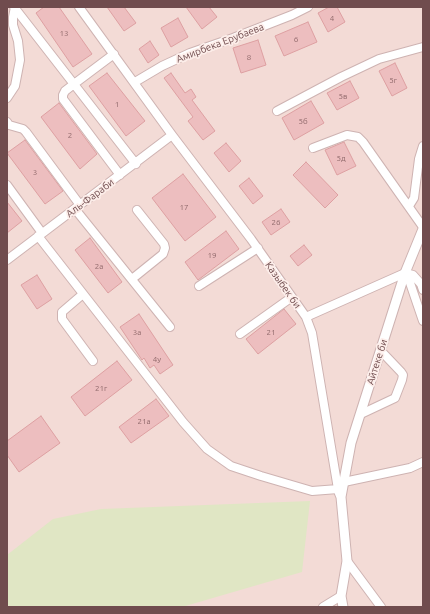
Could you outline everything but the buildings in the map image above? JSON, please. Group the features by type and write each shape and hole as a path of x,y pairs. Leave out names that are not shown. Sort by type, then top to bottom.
{"street":[{"path":"15,7 136,164"},
{"path":"7,98 15,86 20,60 18,41 13,25 15,7"},
{"name":"Казыбек би","path":"79,7 135,82 172,135 258,248 306,317 312,333 341,489 347,561 342,596 343,607"},
{"name":"Амирбека Ерубаева","path":"135,82 162,66 190,53 255,30 308,7"},
{"path":"277,111 340,77 379,59 423,47"},
{"path":"114,54 65,90 63,98 120,175"},
{"path":"7,122 9,125 23,129 26,132 78,207 170,327"},
{"name":"Аль-Фараби","path":"7,260 136,164 172,135"},
{"path":"313,148 347,135 358,137 423,228"},
{"path":"408,206 414,198 419,159 423,146"},
{"path":"7,185 40,235 83,294 183,422 207,449 231,466 312,492 341,489 410,468 423,462"},
{"path":"132,279 163,254 165,248 164,244 137,210"},
{"name":"Айтеке би","path":"341,489 351,443 406,273 419,247 423,228"},
{"path":"199,286 258,248"},
{"path":"406,273 423,321"},
{"path":"306,317 406,273 413,275 421,284 423,290"},
{"path":"83,294 62,312 62,319 93,361"},
{"path":"240,334 292,297"},
{"path":"361,414 395,398 402,380 401,372 381,352"},
{"path":"347,561 381,607"},
{"path":"323,607 342,596"}],"shaded area":[{"path":"7,7 423,7 423,607 7,607"}],"green space":[{"path":"310,501 302,572 182,607 12,607 7,605 7,555 53,519 101,509"}]}
